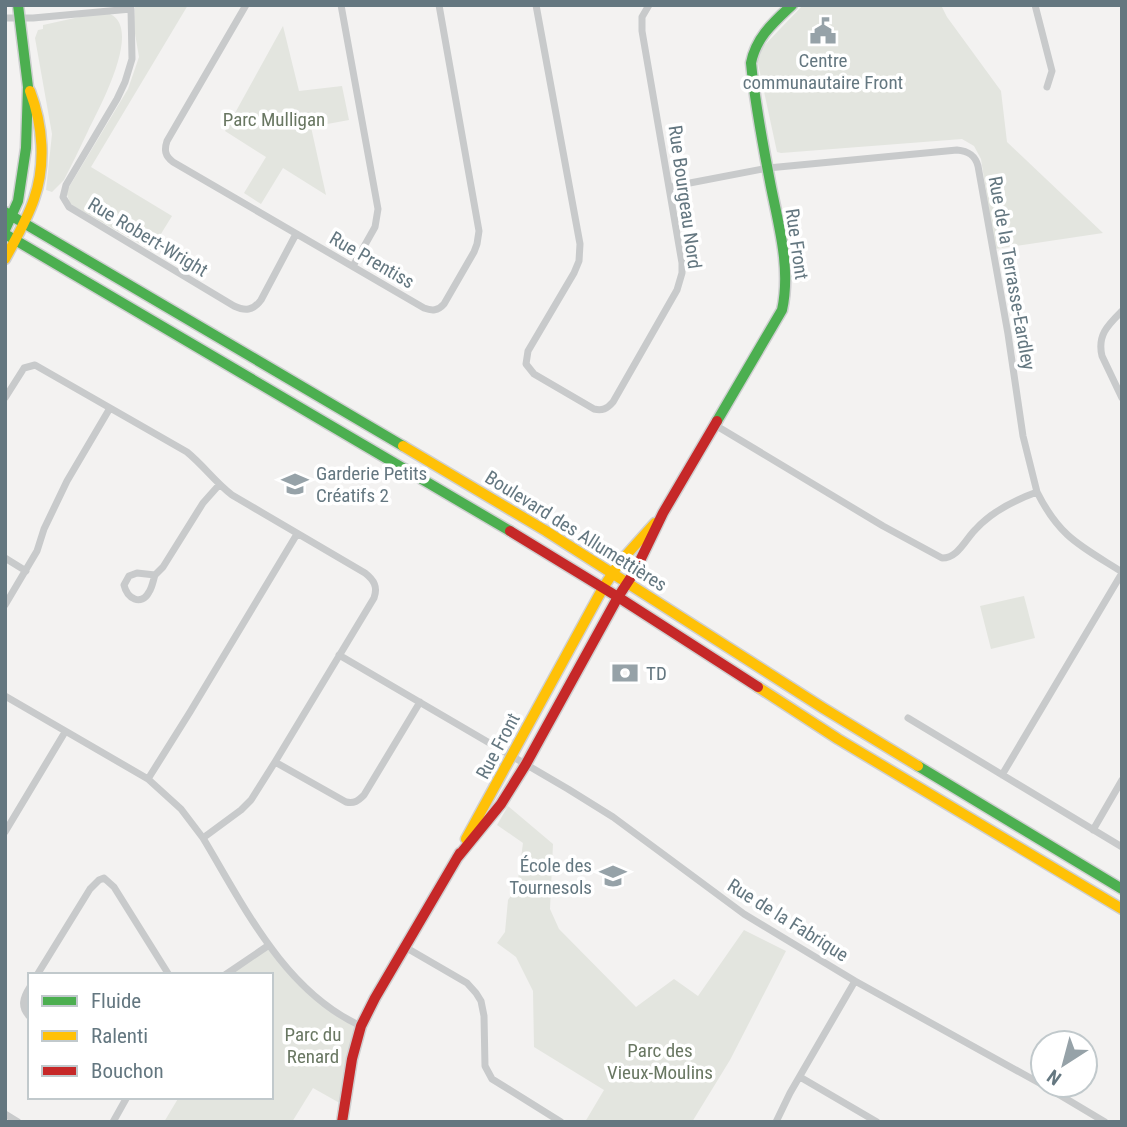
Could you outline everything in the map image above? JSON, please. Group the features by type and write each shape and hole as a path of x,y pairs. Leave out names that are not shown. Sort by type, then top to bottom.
{"main road":[{"path":"5,232 8,214 18,201 24,165 28,87 18,5"},
{"name":"Rue Front","path":"457,858 501,804 526,764 635,571 663,513 777,320 785,299 787,279 751,54 758,41 792,5"},
{"path":"5,259 24,223 38,186 42,146 39,118 28,87"},
{"name":"Boulevard des Allumettières","path":"8,214 546,530 834,715 1122,889"},
{"name":"Boulevard des Allumettières","path":"5,232 499,524 830,733 1122,909"},
{"name":"Rue Front","path":"342,1122 352,1059 361,1026 457,858 603,588 620,562 663,513"}],"street":[{"name":"Rue Prentiss","path":"246,5 167,141 165,152 173,162 296,234 424,308 435,310 444,304 477,244 479,230 439,5"},
{"path":"341,5 377,209 375,227 353,266"},
{"name":"Rue Bourgeau Nord","path":"536,5 580,252 573,273 528,351 526,364 534,374 594,408 605,409 613,402 680,282 682,262 642,32 642,18 649,5"},
{"path":"1035,5 1052,71 1047,87"},
{"name":"Rue Robert-Wright","path":"20,18 131,9 132,59 125,82 63,193 64,202 75,212 234,306 246,310 257,306 261,300 296,234"},
{"path":"5,18 20,18"},
{"name":"Rue de la Terrasse-Eardley","path":"669,187 768,168 957,150 967,152 978,166 1023,436 1037,492 1053,520 1072,541 1122,573"},
{"path":"1122,311 1106,327 1100,349 1122,398"},
{"path":"5,398 24,368 35,365 187,452 232,495 365,573 375,585 374,598 247,805 202,838"},
{"path":"5,605 37,551 66,481 110,408"},
{"path":"715,425 883,526 942,558 953,555 990,516 1016,500 1037,492"},
{"path":"155,575 137,573 129,576 124,585 127,593 134,599 145,597 155,575 163,568 203,503 219,485"},
{"path":"148,779 296,534"},
{"path":"5,558 26,570"},
{"path":"1002,775 1122,573"},
{"name":"Rue de la Fabrique","path":"339,655 613,817 744,914 855,981 1029,1077"},
{"path":"5,696 148,779 181,809 276,955 311,992 361,1026"},
{"path":"275,762 352,804 364,795 420,702"},
{"path":"908,718 1122,847"},
{"path":"5,832 11,815 65,732"},
{"path":"1093,830 1122,780"},
{"path":"38,973 90,889 104,877 114,887 169,973"},
{"path":"228,973 269,945"},
{"path":"405,947 467,983 481,1000 485,1066 492,1079 561,1122"},
{"path":"776,1122 855,981"},
{"path":"28,992 23,1006 28,1015"},
{"path":"800,1077 877,1122"},
{"path":"113,1122 126,1099"},
{"name":"Rue de la Fabrique","path":"1066,1099 1105,1122"},
{"path":"5,1114 18,1122"}],"green space":[{"path":"135,5 188,5 91,167 172,216 151,250 75,207 70,203 66,192 128,89 139,57 134,28"},
{"path":"803,5 941,5 1001,91 1007,142 1103,233 995,249 981,159 974,146 962,139 777,152 757,59 759,51"},
{"path":"102,12 116,18 121,30 117,66 64,180 52,192 46,190 52,134 35,38 43,25"},
{"name":"Parc Mulligan","path":"283,26 299,91 342,86 349,120 311,127 326,195 283,168 261,204 244,193 266,157 225,131"},
{"path":"1024,596 1035,638 991,649 980,606"},
{"name":"Parc des Vieux-Moulins","path":"508,806 553,844 550,909 559,929 636,1007 674,979 698,996 744,930 786,951 730,1060 692,1122 585,1122 604,1090 534,1047 533,991 516,957 497,943 505,932 508,900 517,887 523,843 497,825"},
{"name":"Parc du Renard","path":"269,945 311,992 361,1026 345,1106 313,1088 292,1122 164,1122 178,1099 273,1099 273,973 228,973"}],"traffic: fast":[{"path":"5,230 18,201 26,148 28,87 18,5"},
{"path":"717,421 782,310 785,279 783,248 751,63 761,38 792,5"},
{"path":"5,212 403,446"},
{"path":"5,234 510,531"},
{"path":"918,766 1122,889"}],"traffic: slow":[{"path":"5,259 31,207 40,173 40,131 30,91"},
{"path":"403,446 546,531 918,766"},
{"path":"466,839 603,588 620,562 655,523"},
{"path":"758,687 838,739 1122,909"}],"traffic: jam":[{"path":"457,858 501,804 526,764 635,571 663,513 717,421"},
{"path":"510,531 758,687"},
{"path":"342,1122 352,1059 361,1026 460,853"}],"place":[{"name":"Centre communautaire Front","path":"823,31"},
{"name":"Garderie Petits Créatifs 2","path":"295,484"},
{"name":"TD","path":"625,673"},
{"name":"École des Tournesols","path":"613,876"}]}
